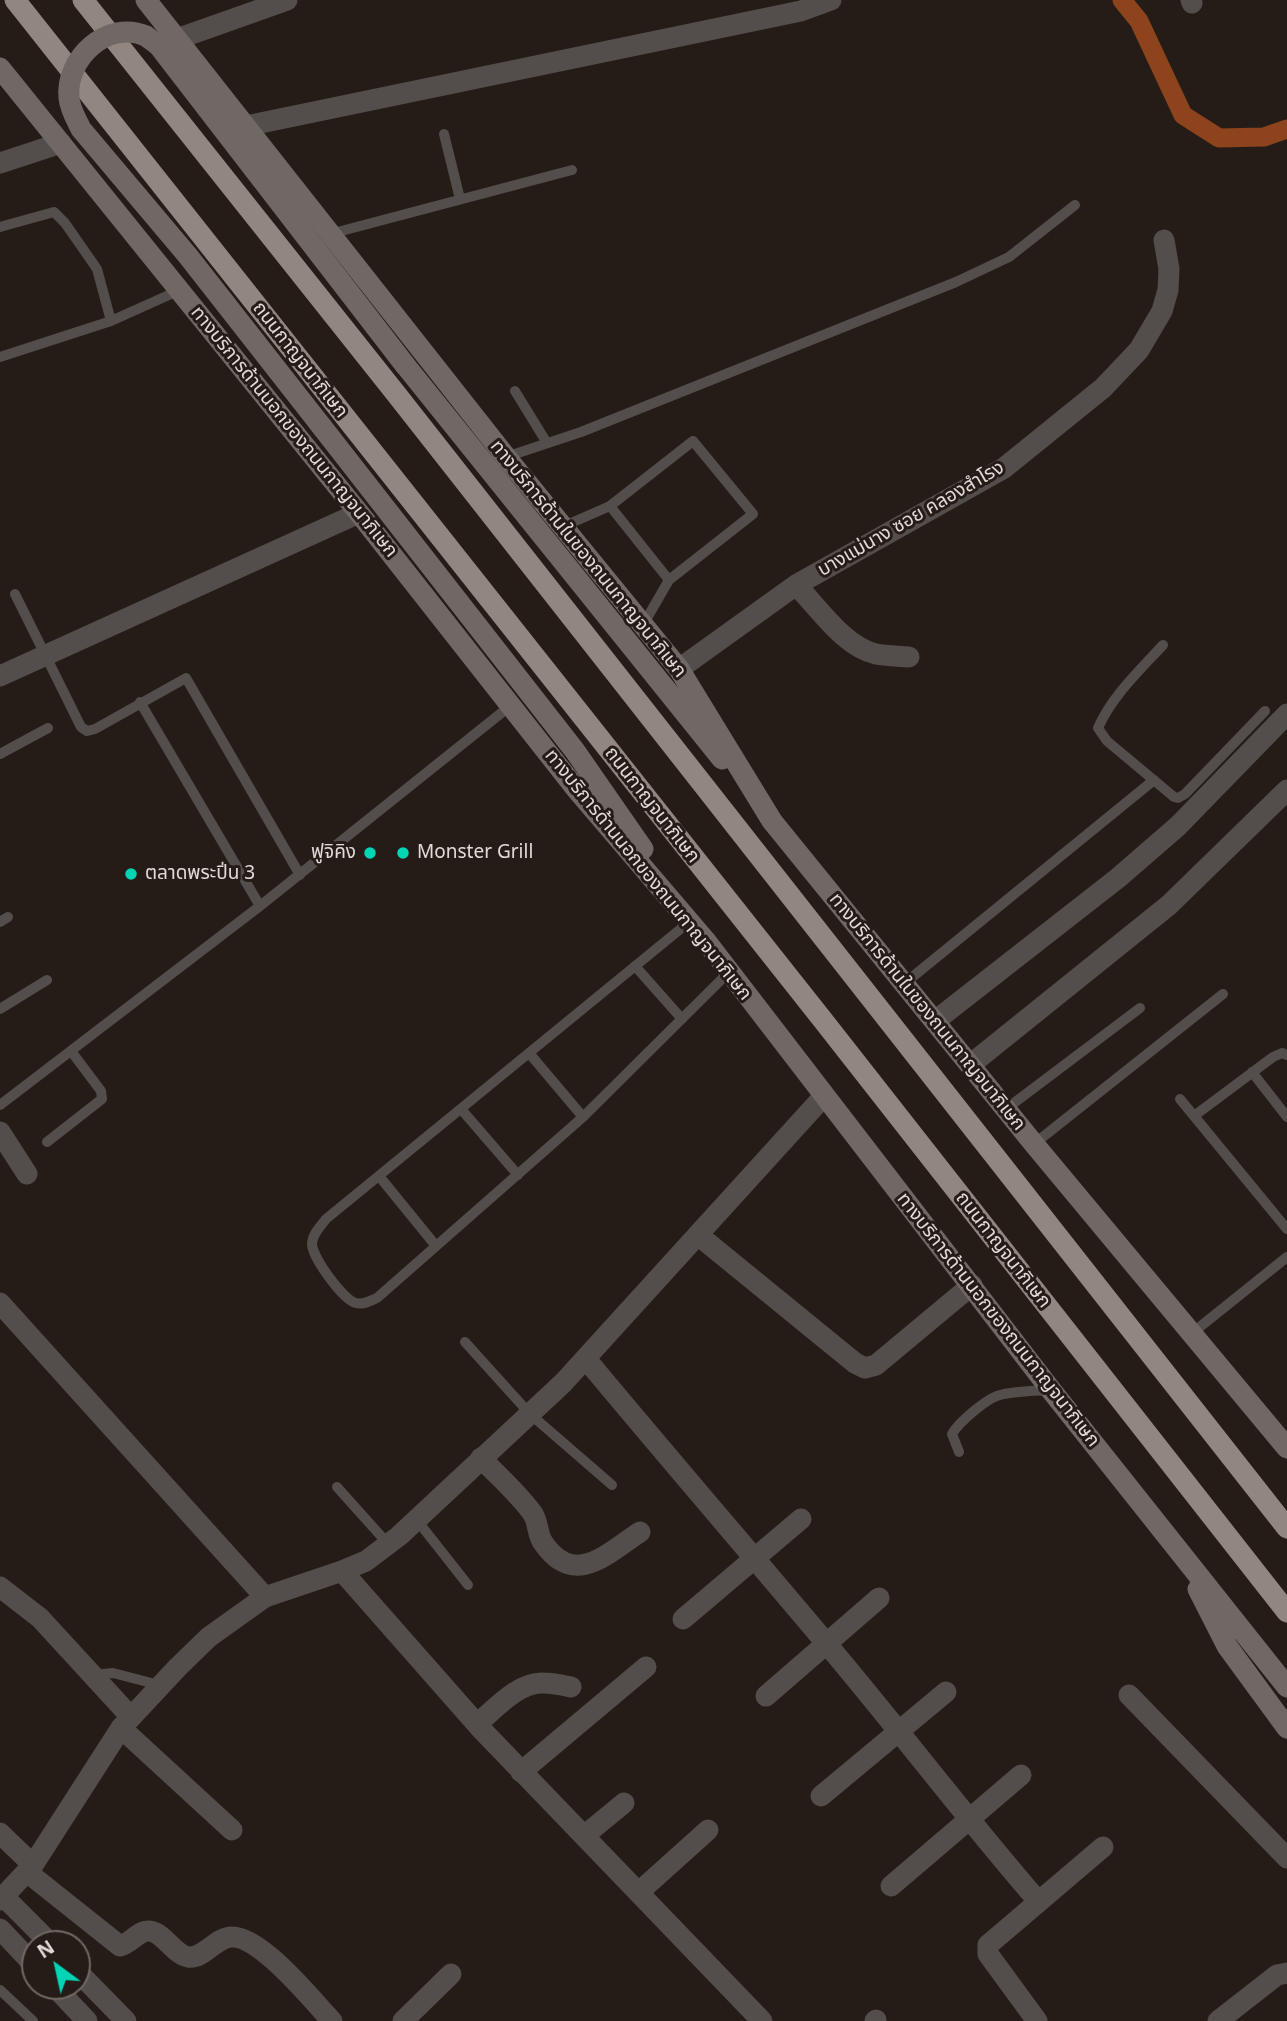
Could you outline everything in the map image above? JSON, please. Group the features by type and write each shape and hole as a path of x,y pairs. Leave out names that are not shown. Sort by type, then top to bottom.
{"highway":[{"name":"ถนนกาญจนาภิเษก","path":"15,0 1287,1612"},
{"path":"83,0 1287,1528"}],"main road":[{"name":"ทางบริการด้านในของถนนกาญจนาภิเษก","path":"146,0 506,457 680,669 772,821 1034,1144 1287,1448"},
{"path":"705,940 575,751 188,256 81,129 69,97 71,75 76,62 95,43 119,33 132,33 146,37 159,46 405,365 772,821"},
{"name":"ทางบริการด้านนอกของถนนกาญจนาภิเษก","path":"0,68 359,513 577,790 705,940 1051,1390 1287,1688"},
{"path":"1174,1544 1227,1646 1287,1728"}],"street":[{"path":"177,39 287,0"},
{"path":"246,126 801,11 831,0"},
{"path":"0,163 61,144"},
{"name":"บางแม่นาง ซอย คลองสำโรง","path":"680,669 796,585 1004,468 1103,388 1139,350 1162,311 1168,290 1169,269 1164,240"},
{"path":"0,676 359,513"},
{"path":"796,585 855,645 876,654 909,657"},
{"path":"935,1021 1098,894 1178,826 1287,714"},
{"path":"970,1065 1168,905 1287,790"},
{"path":"36,1930 2,1898 30,1868 125,1722 159,1685 209,1637 265,1597 342,1572 366,1561 389,1545 586,1359 824,1096"},
{"path":"0,1132 27,1174"},
{"path":"698,1235 855,1363 865,1368 876,1365 972,1285"},
{"path":"0,1303 265,1597"},
{"path":"586,1359 1038,1901"},
{"path":"481,1458 534,1516 541,1540 560,1560 576,1567 596,1562 640,1532"},
{"path":"683,1619 801,1519"},
{"path":"342,1572 521,1772 585,1835 762,2021"},
{"path":"0,1587 40,1618 94,1675 125,1722 232,1830"},
{"path":"766,1696 878,1598"},
{"path":"521,1772 646,1667"},
{"path":"477,1724 529,1684 541,1682 571,1686"},
{"path":"821,1796 946,1692"},
{"path":"1129,1695 1287,1858"},
{"path":"891,1886 1021,1775"},
{"path":"585,1835 624,1803"},
{"path":"639,1892 708,1830"},
{"path":"0,1833 30,1868 120,1946 149,1931 158,1934 177,1952 189,1957 198,1955 218,1941 232,1937 249,1941 266,1952 332,2021"},
{"path":"1037,2021 988,1955 988,1944 1103,1847"},
{"path":"0,1929 21,1951"},
{"path":"1218,2021 1277,1975 1287,1973"},
{"path":"403,2021 451,1974"},
{"path":"91,1985 126,2021"},
{"path":"67,2000 87,2021"}],"lane":[{"path":"444,134 460,199"},
{"path":"330,234 572,170"},
{"path":"506,457 594,427 956,282 1009,257 1075,205"},
{"path":"0,227 54,212 65,223 97,269 111,321"},
{"path":"0,357 111,321 180,290"},
{"path":"515,391 547,443"},
{"path":"562,527 610,506 693,441 752,514 669,580 643,625"},
{"path":"610,506 669,580"},
{"path":"15,594 81,727 87,731 186,678 300,875"},
{"path":"1163,645 1106,711 1098,728 1107,741 1174,797 1185,794 1265,711"},
{"path":"140,702 260,906"},
{"path":"0,1105 300,875 510,706"},
{"path":"0,754 48,728"},
{"path":"905,983 1154,779"},
{"path":"689,922 326,1219 315,1233 313,1255 347,1299 356,1303 368,1303 377,1298 583,1117 729,972"},
{"path":"635,966 682,1019"},
{"path":"0,1009 47,980"},
{"path":"1034,1144 1223,994"},
{"path":"1006,1109 1139,1008"},
{"path":"47,1142 102,1099 102,1091 71,1051"},
{"path":"529,1053 583,1117"},
{"path":"1195,1116 1273,1056 1282,1053 1287,1055"},
{"path":"1252,1072 1287,1117"},
{"path":"1180,1099 1287,1228"},
{"path":"461,1109 518,1175"},
{"path":"379,1176 436,1246"},
{"path":"1191,1334 1287,1257"},
{"path":"465,1342 530,1414 612,1485"},
{"path":"959,1452 953,1434 957,1427 992,1399 1000,1395 1051,1390"},
{"path":"337,1487 389,1545"},
{"path":"416,1519 468,1586"},
{"path":"94,1675 113,1673 159,1685"},
{"path":"0,1990 33,2021"}],"waterway":[{"path":"1122,0 1139,21 1183,115 1219,138 1264,137 1287,129"}],"place":[{"name":"ฟูจิคิง","path":"370,853"},
{"name":"Monster Grill","path":"403,853"},
{"name":"ตลาดพระปิ่น 3","path":"131,874"}]}
